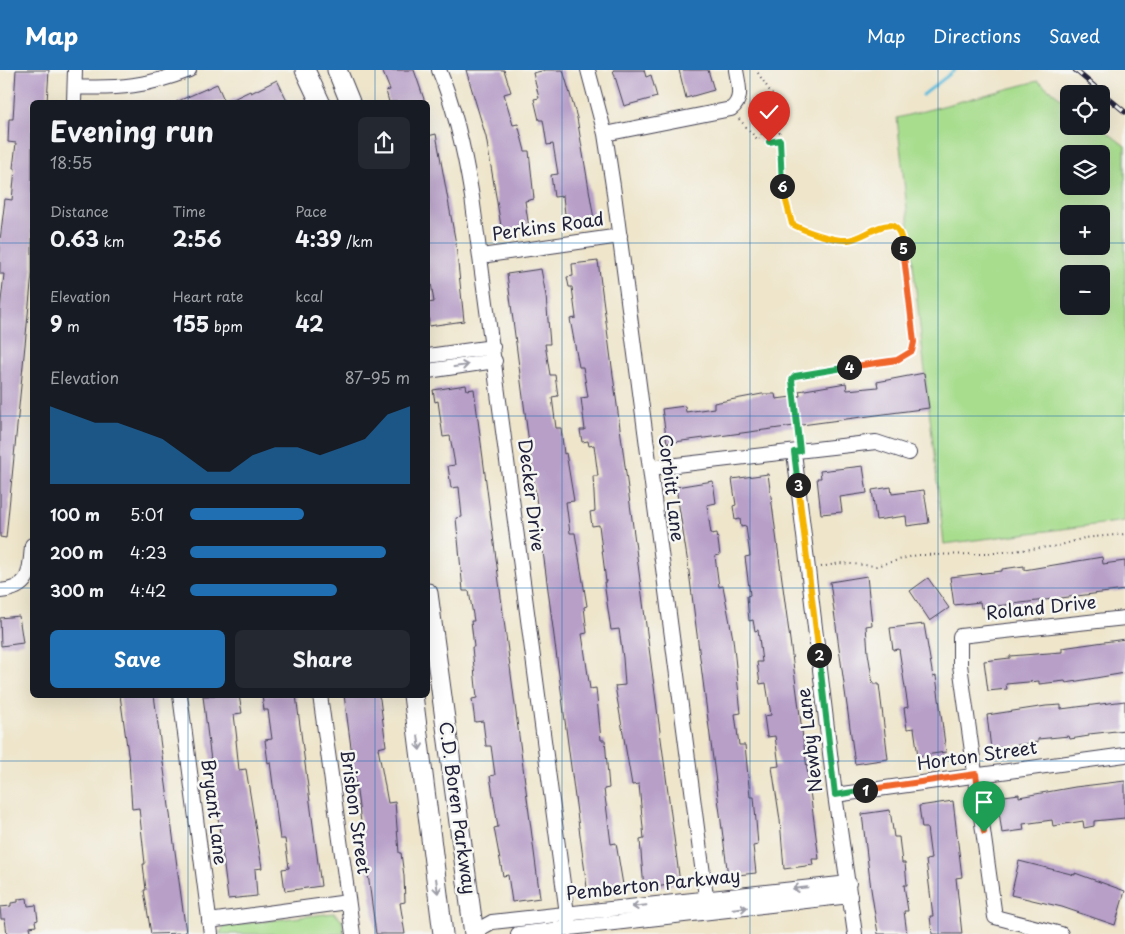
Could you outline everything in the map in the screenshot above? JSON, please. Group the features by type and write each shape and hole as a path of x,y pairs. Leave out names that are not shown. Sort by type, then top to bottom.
{"street":[{"path":"74,100 75,70"},
{"path":"75,87 117,88 144,85 189,70"},
{"path":"305,70 319,100"},
{"path":"337,70 349,100"},
{"name":"Decker Drive","path":"439,70 446,87 464,150 481,256 569,929"},
{"name":"Corbitt Lane","path":"588,70 605,134 620,236 707,905"},
{"path":"605,134 731,109 736,106 740,94 736,70"},
{"name":"Perkins Road","path":"481,256 620,236"},
{"path":"430,356 494,354"},
{"path":"430,370 494,354"},
{"path":"650,468 876,442 908,453"},
{"name":"Newby Lane","path":"797,452 808,570 835,795 856,934"},
{"path":"4,591 16,588 26,579 30,564"},
{"name":"C.D. Boren Parkway","path":"430,608 472,933"},
{"name":"Roland Drive","path":"976,774 960,665 960,636 1125,618"},
{"name":"Bryant Lane","path":"180,698 210,927"},
{"name":"Brisbon Street","path":"320,698 353,934"},
{"name":"C.D. Boren Parkway","path":"412,698 443,934"},
{"name":"Horton Street","path":"835,795 976,774 1125,755"},
{"path":"976,774 995,917 1061,934"},
{"name":"Pemberton Parkway","path":"472,933 492,922 567,914 707,905 849,889"},
{"path":"210,927 348,902"},
{"name":"Pemberton Parkway","path":"518,934 569,929 707,905"}],"path":[{"path":"756,70 777,102 782,150 780,180 792,224 801,229 846,240 855,238 883,225 891,225 898,230 902,239 914,342 912,351 897,360 795,376 792,386 797,452"},
{"path":"731,109 758,140 762,137 764,121 768,124 769,142 780,140"},
{"path":"808,570 840,563 876,566 916,556 986,554 1058,546 1084,538 1125,534"}],"green space":[{"path":"1038,81 1060,97 1060,135 1110,134 1125,146 1125,521 944,544 897,118"},
{"path":"334,913 342,920 344,934 219,934 225,926"}],"building":[{"path":"16,70 49,70 47,100 30,100 30,294 6,538 0,537 0,310 4,274 0,274 0,240 5,199 12,200 16,143 8,142 9,119 13,119"},
{"path":"382,70 414,70 424,100 388,100 386,91 390,90"},
{"path":"466,70 504,70 511,92 504,94 513,125 518,124 525,151 529,151 534,199 525,201 529,228 502,232 486,137"},
{"path":"546,70 563,70 577,118 594,219 566,223 563,196 554,197 551,175 558,174 553,144 547,145 543,120 539,120 534,99 539,98 533,73"},
{"path":"613,70 644,70 646,77 651,75 657,97 624,106"},
{"path":"679,70 708,70 714,90 686,98"},
{"path":"277,80 287,100 231,100 250,91 251,93"},
{"path":"217,84 224,100 181,100"},
{"path":"436,134 456,244 464,321 430,326 430,303 434,302 430,277 430,136"},
{"path":"598,261 680,883 644,889 640,840 644,839 639,784 632,785 615,686 625,685 623,658 619,629 611,630 604,582 606,582 599,525 592,526 590,512 595,511 593,476 598,476 594,445 589,446 588,441 582,442 580,430 585,430 581,398 588,397 583,367 579,367 570,319 576,318 572,287 569,287 567,277 573,276 572,264"},
{"path":"541,269 546,296 550,344 545,344 550,375 555,375 558,396 552,397 556,428 561,428 564,454 566,453 574,501 566,502 570,533 575,533 587,606 584,607 587,633 582,634 590,689 596,688 601,740 605,740 609,788 604,789 611,844 616,843 624,891 588,895 507,274"},
{"path":"924,373 929,408 667,443 662,409 685,406 686,412 714,408 714,403 762,394 775,394 776,399 800,396 799,391 846,383 847,390 878,387 877,382"},
{"path":"466,385 467,390 474,389 540,898 512,902 508,875 503,876 494,828 498,827 490,776 495,775 491,746 486,746 483,721 475,722 472,699 477,698 472,647 474,647 471,621 474,621 469,591 463,591 456,518 462,517 459,487 451,488 448,466 455,465 450,436 443,437 438,401 435,402 433,390"},
{"path":"863,466 867,493 840,497 842,512 821,514 817,478 821,478 820,471"},
{"path":"768,474 819,859 812,859 813,865 784,869 780,820 772,767 779,766 775,736 767,737 764,716 771,715 766,683 760,684 757,662 762,662 758,630 755,631 753,620 749,621 747,596 750,595 745,557 750,556 746,526 741,527 740,519 735,520 733,506 736,505 732,479"},
{"path":"713,481 716,503 707,505 711,534 717,533 720,555 715,556 719,587 723,586 733,639 741,713 735,714 739,745 745,745 750,797 754,797 758,845 753,846 756,873 728,876 688,564 676,487"},
{"path":"891,487 892,494 924,490 929,523 907,526 906,516 876,520 872,490"},
{"path":"1102,557 1103,564 1125,561 1125,590 981,608 980,602 954,605 950,577 1002,571 1002,569 1024,566 1024,570"},
{"path":"867,576 872,625 866,626 868,653 873,684 879,684 888,759 855,764 830,582"},
{"path":"928,578 949,608 930,621 910,591"},
{"path":"19,616 23,643 1,646 0,618"},
{"path":"924,624 933,677 936,676 946,752 918,756 914,728 907,729 904,708 908,707 899,649 893,650 890,628"},
{"path":"1125,639 1125,673 1066,683 1065,681 1039,684 1039,681 1006,684 1007,689 988,691 984,661 1010,658 1010,656 1062,652 1062,648"},
{"path":"120,698 154,698 186,933 151,934 144,890 146,890 143,864 145,864 139,808 132,809 129,761"},
{"path":"203,698 240,698 242,713 234,714 239,770 246,769 262,868 255,869 257,896 228,899"},
{"path":"262,698 296,698 321,886 285,891 282,869 289,868 285,839 280,839 270,762 268,763 265,740 272,739 268,710 264,710"},
{"path":"344,698 380,699 386,746 378,748 388,803 395,802 399,853 401,853 404,876 405,902 400,903 405,934 376,934"},
{"path":"1125,701 1125,730 1089,734 1089,736 1070,739 1069,736 1038,739 1038,742 991,749 987,715 1046,706 1061,705 1061,709"},
{"path":"1125,781 1125,818 1094,821 1094,826 1084,828 1083,821 1053,826 1052,820 1023,824 1024,830 1002,833 997,797 1019,794 1019,797 1075,787"},
{"path":"953,801 962,877 956,878 962,934 932,934 930,916 933,916 926,860 931,859 927,828 922,828 919,806"},
{"path":"890,810 894,837 899,837 902,863 905,863 907,885 904,885 908,911 904,911 907,934 878,934 871,889 862,814"},
{"path":"1019,861 1075,875 1075,873 1125,891 1115,925 1062,907 1011,895"},
{"path":"27,898 28,906 36,905 38,920 35,921 36,926 30,927 32,934 7,934 5,919 1,919 0,907 11,906 11,903 18,902 18,899"}],"waterway":[{"path":"923,95 955,70"}],"railway":[{"path":"1075,70 1125,112"}],"route":[{"path":"769,142 780,140 782,150 780,180 792,224 801,229 846,240 855,238 883,225 891,225 898,230 902,239 914,342 912,351 897,360 801,374 795,376 792,380 800,451 794,452 835,795 976,774 984,832"}]}
